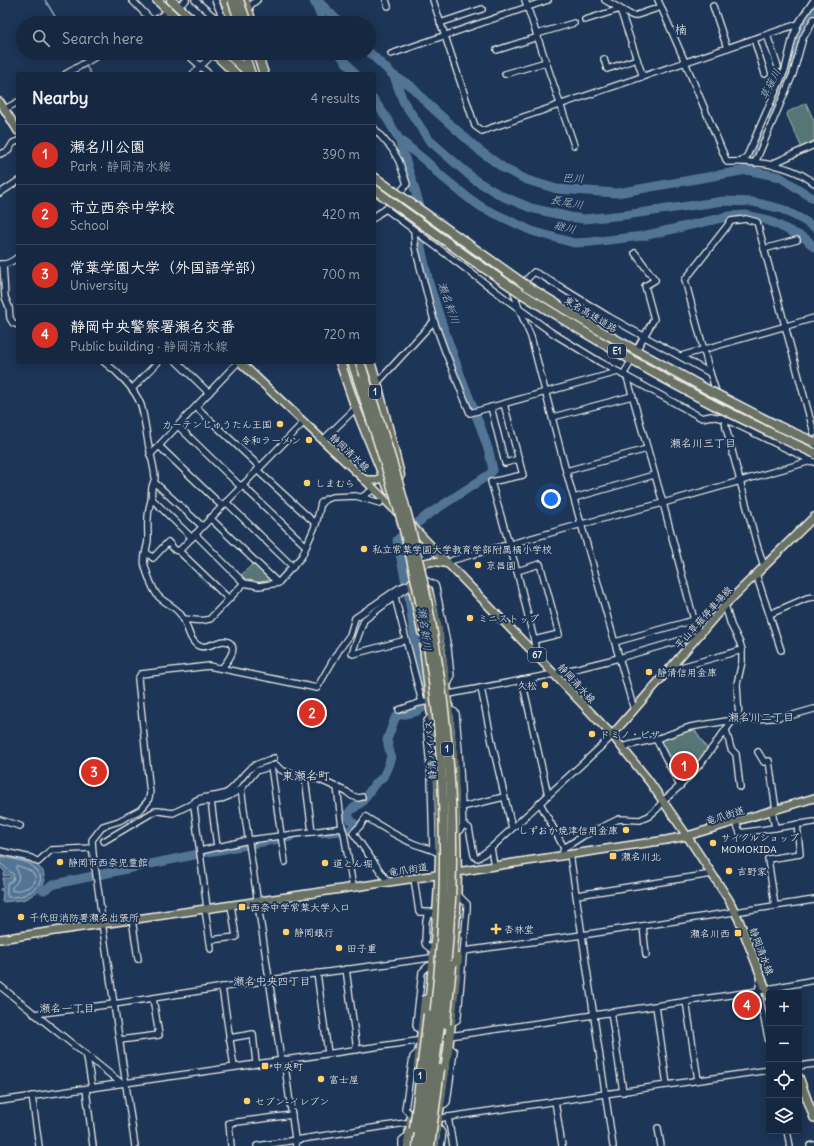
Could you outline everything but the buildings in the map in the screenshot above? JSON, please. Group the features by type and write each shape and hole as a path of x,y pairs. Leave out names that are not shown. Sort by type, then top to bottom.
{"highway":[{"path":"157,0 174,16"},
{"path":"171,0 188,16"},
{"path":"224,0 231,16"},
{"path":"232,0 237,16"},
{"path":"239,0 245,16"},
{"path":"245,0 250,16"},
{"path":"218,60 233,72"},
{"path":"235,60 248,72"},
{"path":"246,60 250,72"},
{"path":"252,60 255,72"},
{"path":"259,60 263,72"},
{"path":"264,60 268,72"},
{"name":"東名高速道路","path":"376,178 527,286 597,329 710,391 778,426 814,442"},
{"name":"東名高速道路","path":"376,190 469,258 583,332 671,383 775,435 813,459"},
{"path":"341,364 356,408 397,512"},
{"path":"346,364 369,440"},
{"name":"静清バイパス","path":"353,364 381,450 403,528 417,586 428,644 439,730 444,828 442,913 439,964 417,1146"},
{"name":"静清バイパス","path":"361,364 402,496 421,574 434,638 448,755 451,828 451,892 449,928 441,1021 424,1146"},
{"name":"1","path":"367,364 386,421"},
{"name":"1","path":"371,364 377,383 437,625 448,694 454,768 457,833 456,913 458,958 450,1036 434,1146"},
{"name":"1","path":"397,512 424,646 437,775 436,852 439,874 435,911 437,929 412,1146"},
{"path":"430,1146 452,965 456,913"},
{"name":"1","path":"408,1146 422,1031 428,966 437,929"}],"main road":[{"path":"0,102 16,128"},
{"name":"静岡清水線","path":"241,364 413,527 612,735 649,781 729,900 767,989"},
{"path":"365,480 377,480 384,476"},
{"name":"平山草薙停車場線","path":"612,735 725,605 814,517"},
{"path":"422,565 426,562 433,561 448,564"},
{"name":"竜爪街道","path":"0,939 46,933 102,923 353,888 687,836 814,798"},
{"path":"802,1085 814,1118"}],"street":[{"path":"132,0 147,16"},
{"path":"195,0 212,16"},
{"path":"215,0 221,16"},
{"path":"244,16 257,0"},
{"path":"386,0 388,6"},
{"path":"432,0 475,126 482,131 798,24"},
{"path":"526,0 574,145"},
{"path":"391,54 548,0"},
{"path":"605,0 634,16 661,7"},
{"path":"658,0 727,162 742,161 772,165 794,171 805,176 814,183"},
{"path":"742,161 747,156 785,70 793,37 798,24 814,0"},
{"path":"713,6 727,48"},
{"path":"440,23 482,9"},
{"path":"585,20 620,9"},
{"path":"620,9 643,77"},
{"path":"755,163 793,74 803,38 814,19"},
{"path":"497,50 574,23"},
{"path":"767,34 778,67"},
{"path":"754,39 765,74"},
{"path":"604,59 607,69 637,59"},
{"path":"69,72 90,60"},
{"path":"194,60 207,72"},
{"path":"194,72 206,60"},
{"path":"505,74 546,62"},
{"path":"4,109 16,103"},
{"path":"376,130 392,149 399,161 407,184 386,209 376,214"},
{"path":"0,154 8,151 13,143 16,142"},
{"path":"772,165 814,145"},
{"path":"0,193 16,182"},
{"path":"386,209 551,332 623,375 702,418 711,416 725,419 813,459"},
{"path":"764,566 757,546 740,482 725,419 710,373 685,280 731,221 746,219 757,222 814,433"},
{"path":"414,230 414,247 434,321 470,413 546,392 623,375"},
{"path":"764,249 797,240"},
{"path":"635,253 655,280 645,286 654,319 638,347"},
{"path":"16,258 11,262 2,264 5,297 9,308 10,318 13,323 16,324"},
{"path":"634,710 566,471 531,337 519,309 514,292 534,272 609,317 710,373"},
{"path":"681,356 814,318"},
{"path":"377,383 434,321"},
{"path":"106,364 122,377 132,389 140,404 155,476 149,509 148,540 144,564 155,592 177,610 184,619 195,643 200,646 208,646 220,641 231,644 233,647 232,651 222,668"},
{"path":"132,389 156,364"},
{"path":"179,364 209,393"},
{"path":"150,455 237,364"},
{"path":"400,710 448,694 554,674 619,658 699,635 632,396 623,375 628,365"},
{"path":"553,418 632,396"},
{"path":"504,404 523,475 491,482 517,571 534,640 536,655"},
{"path":"196,407 316,524"},
{"path":"490,407 505,463 519,459"},
{"path":"323,440 356,408"},
{"path":"179,551 304,422"},
{"path":"178,426 306,546"},
{"path":"159,446 293,567"},
{"path":"566,471 647,449"},
{"path":"448,564 453,560 740,482 813,459"},
{"path":"574,498 654,475"},
{"path":"154,482 202,526"},
{"path":"362,497 374,489"},
{"path":"152,499 244,583 259,586 278,583 302,556 316,524 321,503 326,499 332,497 356,496 380,503"},
{"path":"210,518 278,583"},
{"path":"146,552 153,558 168,542 229,599"},
{"path":"517,571 540,564 559,634 534,640"},
{"path":"756,574 781,650"},
{"path":"184,619 203,621 210,618 244,583"},
{"path":"406,640 353,654 352,653 364,620 412,584"},
{"path":"135,1146 124,1083 120,1040 102,923 92,840 103,826 119,821 145,806 150,794 138,679 141,674 209,666 317,688 339,650 350,635 355,618 399,588 412,584"},
{"path":"395,597 422,702"},
{"path":"770,614 807,598 814,597"},
{"path":"564,848 583,836 619,819 640,820 649,816 701,763 726,730 736,720 737,684 742,662 742,650 740,642 731,625 725,605"},
{"path":"615,642 694,620"},
{"path":"670,670 742,650"},
{"path":"522,680 548,795"},
{"path":"482,688 493,747 512,828"},
{"path":"449,709 456,714 460,750 463,826 457,833"},
{"path":"621,747 656,739 690,727 736,720 793,715 814,709"},
{"path":"726,730 732,749 736,754 740,787"},
{"path":"463,826 469,828 475,857 481,857 612,735"},
{"path":"656,739 680,786"},
{"path":"758,752 764,762 769,761 775,828"},
{"path":"211,949 194,804 198,799 227,792 236,785 252,766 274,758"},
{"path":"104,841 159,810 173,813 194,804 229,796 241,788 256,770 276,765 281,770 318,779 347,792 352,796 359,798 362,797"},
{"path":"271,766 285,862"},
{"path":"305,777 312,832"},
{"path":"241,788 296,1143"},
{"path":"337,788 342,828 353,888"},
{"path":"462,807 504,797"},
{"path":"211,801 217,847"},
{"path":"540,803 564,848 562,856"},
{"path":"388,882 353,833 366,817 393,834 436,852"},
{"path":"0,820 20,826"},
{"path":"736,822 740,833 814,822"},
{"path":"775,906 768,859 800,854 797,824"},
{"path":"200,851 249,840 342,828"},
{"path":"0,851 31,858 38,862 51,850 92,848"},
{"path":"491,848 494,866"},
{"path":"570,854 613,1146"},
{"path":"577,895 712,874"},
{"path":"414,878 419,912 435,911"},
{"path":"451,1023 457,1020 458,1016 467,908 467,904 457,894"},
{"path":"464,951 814,900"},
{"path":"210,940 236,937 231,905"},
{"path":"34,1014 114,1004 346,969 430,953 425,943 426,920 427,917 435,911"},
{"path":"132,919 138,959"},
{"path":"643,926 646,955"},
{"path":"346,969 357,1050"},
{"path":"317,973 328,1053"},
{"path":"762,978 758,991 766,1028"},
{"path":"0,1101 758,991 814,980"},
{"path":"0,986 88,1057 124,1083"},
{"path":"222,987 234,1067"},
{"path":"120,1040 159,1035 153,998"},
{"path":"686,1001 698,1080"},
{"path":"656,1006 666,1085"},
{"path":"611,1012 623,1092"},
{"path":"229,1038 253,1034 256,1063"},
{"path":"88,1057 92,1088"},
{"path":"802,1066 814,1064"},
{"path":"257,1146 296,1143 411,1119 448,1117 766,1070"},
{"path":"86,1088 94,1146"},
{"path":"32,1096 39,1146"},
{"path":"555,1101 562,1146"},
{"path":"231,1146 229,1123 292,1115"},
{"path":"448,1117 453,1146"},
{"path":"437,1127 442,1130 443,1133 441,1146"},
{"path":"658,1128 661,1146"},
{"path":"402,1146 402,1140 410,1134"},
{"path":"788,1134 790,1146"}],"green space":[{"path":"806,103 814,121 814,142 802,148 787,115 788,112"},
{"path":"254,563 271,579 270,582 250,582 240,576"},
{"path":"694,729 708,750 681,781 659,741"}],"water":[{"path":"0,852 33,861 43,871 45,880 41,889 28,898 22,900 2,902 3,891 0,889 3,888 3,878 10,878 10,875 3,876 5,872 0,867"}],"waterway":[{"path":"45,0 55,16"},
{"name":"巴川","path":"317,0 333,16"},
{"name":"継川","path":"314,1 321,16"},
{"name":"草薙川","path":"767,116 789,74 803,27 814,10"},
{"name":"巴川","path":"376,59 394,76 411,86 429,105 480,151 505,169 527,180 557,189 617,193 747,170 780,177 814,199"},
{"path":"82,60 90,72"},
{"name":"継川","path":"344,60 353,72"},
{"name":"長尾川","path":"394,76 403,101 429,140 475,180 502,196 531,208 584,219 625,215 724,201 753,202 782,209 814,227"},
{"name":"継川","path":"376,103 399,139 440,175 483,208 532,231 574,243 591,242 643,236 730,216 745,215 764,219 776,224 806,239 814,247"},
{"name":"草薙川","path":"747,170 755,143 760,134"},
{"name":"瀬名新川","path":"320,833 351,830 356,826 348,814 362,802 374,785 383,777 391,757 387,740 395,718 399,715 415,712 424,707 424,694 408,592 397,540 426,516 490,474 493,470 481,428 461,377 429,283 420,243 419,203 399,139"},
{"name":"瀬名新川","path":"41,889 44,890 55,884 208,852 290,837"}],"place":[{"name":"カーテンじゅうたん王国","path":"280,424"},
{"name":"令和ラーメン","path":"309,440"},
{"name":"しまむら","path":"307,483"},
{"name":"私立常葉学園大学教育学部附属橘小学校","path":"364,549"},
{"name":"京昌園","path":"478,565"},
{"name":"ミニストップ","path":"470,618"},
{"name":"静清信用金庫","path":"649,672"},
{"name":"久松","path":"545,685"},
{"name":"市立西奈中学校","path":"312,713"},
{"name":"ドミノ・ピザ","path":"592,734"},
{"name":"瀬名川公園","path":"684,766"},
{"name":"常葉学園大学（外国語学部）","path":"94,772"},
{"name":"しずおか焼津信用金庫","path":"626,830"},
{"name":"サイクルショップ MOMOKIDA","path":"713,843"},
{"name":"瀬名川北","path":"613,856"},
{"name":"静岡市西奈児童館","path":"60,862"},
{"name":"道とん堀","path":"325,863"},
{"name":"吉野家","path":"729,871"},
{"name":"西奈中学常葉大学入口","path":"242,907"},
{"name":"千代田消防署瀬名出張所","path":"21,917"},
{"name":"杏林堂","path":"496,929"},
{"name":"静岡銀行","path":"286,932"},
{"name":"瀬名川西","path":"738,933"},
{"name":"田子重","path":"339,948"},
{"name":"静岡中央警察署瀬名交番","path":"747,1005"},
{"name":"中央町","path":"265,1066"},
{"name":"富士屋","path":"321,1079"},
{"name":"セブン-イレブン","path":"247,1101"}],"district":[{"name":"楠","path":"681,30"},
{"name":"瀬名川三丁目","path":"703,443"},
{"name":"瀬名川二丁目","path":"761,717"},
{"name":"東瀬名町","path":"306,776"},
{"name":"瀬名中央四丁目","path":"272,981"},
{"name":"瀬名一丁目","path":"67,1008"}]}
